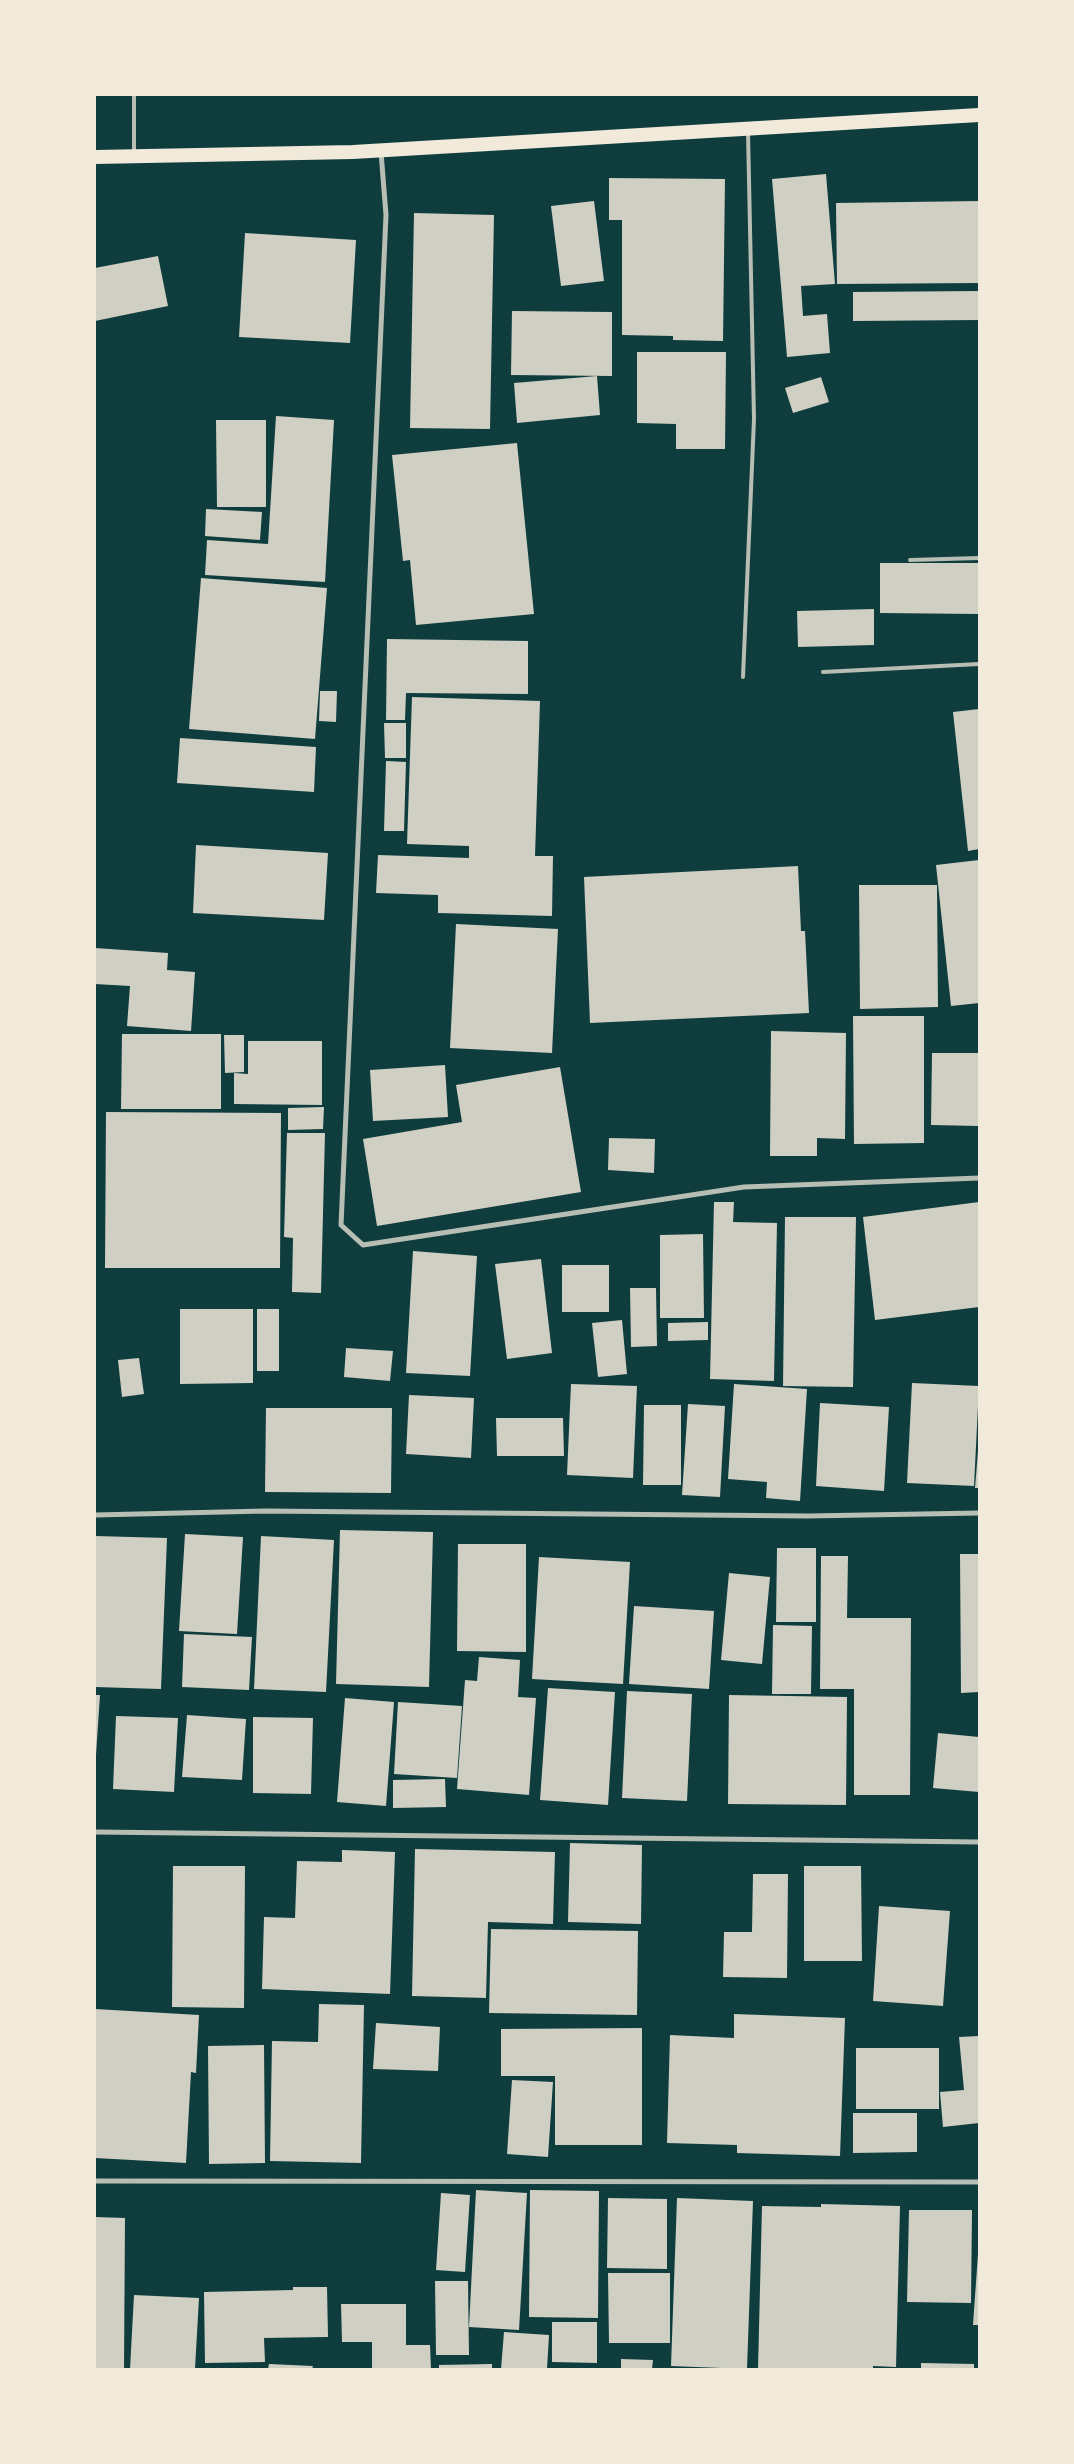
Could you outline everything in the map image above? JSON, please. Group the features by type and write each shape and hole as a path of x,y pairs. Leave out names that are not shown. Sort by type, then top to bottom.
{"highway":[{"path":"95,157 380,150 979,115"}],"street":[{"path":"380,150 386,215 342,1225 363,1246 744,1187 979,1178"},
{"path":"95,1515 265,1511 808,1516 979,1513"},
{"path":"95,1832 979,1842"},
{"path":"95,2181 979,2182"}],"lane":[{"path":"134,95 134,156"},
{"path":"743,677 754,419 748,127"},
{"path":"910,560 979,558"},
{"path":"823,672 979,664"}],"building":[{"path":"826,174 835,284 801,286 803,316 827,314 830,353 787,357 772,179"},
{"path":"609,178 725,179 723,341 673,340 673,336 622,335 622,220 609,220"},
{"path":"594,201 604,281 561,286 551,206"},
{"path":"979,201 979,283 837,284 836,203"},
{"path":"414,213 494,215 490,429 410,428"},
{"path":"245,233 356,240 350,343 239,337"},
{"path":"158,256 168,306 95,321 95,268"},
{"path":"979,291 979,320 853,321 853,292"},
{"path":"512,311 612,312 612,376 511,375"},
{"path":"637,352 726,352 725,449 676,449 676,424 637,423"},
{"path":"597,376 600,415 517,423 514,383"},
{"path":"821,377 829,402 793,413 785,388"},
{"path":"276,416 334,420 325,582 205,575 207,540 268,544"},
{"path":"216,420 266,420 266,507 217,507"},
{"path":"517,443 534,614 416,625 410,560 403,561 392,455"},
{"path":"206,509 262,512 260,540 205,536"},
{"path":"880,563 979,563 979,614 880,613"},
{"path":"201,578 327,588 315,739 189,729"},
{"path":"874,609 874,645 798,647 797,611"},
{"path":"387,639 528,641 528,694 406,693 405,720 386,720"},
{"path":"320,691 337,691 336,722 319,721"},
{"path":"412,697 540,701 535,856 553,856 552,916 438,913 438,895 376,893 378,855 469,858 469,846 407,844"},
{"path":"979,709 979,849 968,851 953,712"},
{"path":"384,723 406,723 406,758 385,758"},
{"path":"180,738 316,747 314,792 177,783"},
{"path":"386,761 406,762 404,831 384,831"},
{"path":"196,845 328,853 324,920 193,913"},
{"path":"979,860 979,1003 951,1006 936,865"},
{"path":"798,866 801,931 805,931 809,1013 590,1023 584,877"},
{"path":"859,885 937,885 938,1007 860,1009"},
{"path":"456,924 558,929 552,1053 450,1048"},
{"path":"95,948 168,953 167,970 195,972 191,1031 127,1026 130,986 95,984"},
{"path":"853,1016 924,1016 924,1143 854,1144"},
{"path":"771,1031 846,1033 845,1139 817,1138 817,1156 770,1156"},
{"path":"122,1034 221,1034 221,1109 121,1109"},
{"path":"224,1035 244,1035 244,1072 225,1073"},
{"path":"248,1041 322,1041 322,1105 234,1104 234,1073 248,1074"},
{"path":"932,1053 979,1053 979,1126 931,1125"},
{"path":"445,1065 448,1117 373,1121 370,1070"},
{"path":"560,1067 581,1192 377,1226 363,1139 462,1122 456,1085"},
{"path":"324,1107 323,1129 288,1130 288,1108"},
{"path":"106,1112 281,1113 280,1268 105,1268"},
{"path":"287,1133 325,1133 321,1293 292,1292 293,1238 284,1237"},
{"path":"609,1138 655,1139 654,1173 608,1170"},
{"path":"714,1202 734,1202 733,1222 777,1223 774,1381 710,1379"},
{"path":"979,1202 979,1307 875,1320 863,1217"},
{"path":"785,1217 856,1217 853,1387 783,1386"},
{"path":"703,1234 704,1318 660,1318 660,1235"},
{"path":"413,1251 477,1256 470,1376 406,1373"},
{"path":"541,1259 552,1353 507,1359 495,1264"},
{"path":"562,1265 609,1265 609,1312 562,1312"},
{"path":"630,1288 656,1288 657,1346 631,1347"},
{"path":"180,1309 253,1309 253,1383 180,1384"},
{"path":"257,1309 279,1309 279,1371 257,1371"},
{"path":"622,1320 627,1374 598,1377 592,1323"},
{"path":"708,1322 708,1340 668,1341 668,1323"},
{"path":"346,1348 393,1351 390,1381 344,1377"},
{"path":"139,1358 144,1394 122,1397 118,1360"},
{"path":"912,1383 979,1386 974,1486 907,1483"},
{"path":"571,1384 637,1386 633,1478 567,1475"},
{"path":"734,1384 807,1389 800,1501 766,1498 767,1482 728,1479"},
{"path":"409,1395 474,1398 471,1458 406,1454"},
{"path":"820,1403 889,1407 884,1491 816,1486"},
{"path":"688,1404 725,1406 720,1497 682,1495"},
{"path":"644,1405 681,1405 681,1485 643,1485"},
{"path":"266,1408 392,1408 391,1493 265,1492"},
{"path":"496,1418 563,1418 564,1456 497,1456"},
{"path":"978,1451 979,1488 975,1488"},
{"path":"340,1530 433,1532 429,1687 336,1684"},
{"path":"185,1534 243,1537 237,1634 179,1631"},
{"path":"95,1536 167,1538 161,1689 95,1687"},
{"path":"261,1536 334,1540 326,1692 254,1689"},
{"path":"458,1544 526,1544 526,1652 457,1651"},
{"path":"777,1548 816,1548 816,1622 776,1622"},
{"path":"960,1554 979,1554 979,1692 961,1693"},
{"path":"821,1556 848,1556 847,1618 911,1618 910,1795 854,1795 854,1689 820,1689"},
{"path":"539,1557 630,1562 623,1684 532,1679"},
{"path":"729,1573 770,1577 762,1664 721,1660"},
{"path":"634,1606 714,1611 709,1689 629,1684"},
{"path":"773,1625 812,1626 811,1694 772,1694"},
{"path":"184,1634 252,1637 249,1690 182,1687"},
{"path":"479,1657 520,1660 518,1697 536,1698 529,1795 457,1789 465,1680 477,1681"},
{"path":"548,1688 615,1692 608,1805 540,1800"},
{"path":"627,1691 692,1694 687,1801 622,1798"},
{"path":"95,1695 100,1695 96,1755 95,1755"},
{"path":"729,1695 847,1697 846,1805 728,1804"},
{"path":"345,1698 394,1702 386,1806 337,1802"},
{"path":"398,1702 462,1706 457,1778 394,1774"},
{"path":"187,1715 246,1719 242,1780 182,1777"},
{"path":"116,1716 178,1718 174,1792 113,1789"},
{"path":"253,1717 313,1718 311,1794 253,1793"},
{"path":"938,1733 979,1737 979,1792 933,1788"},
{"path":"445,1779 446,1807 393,1808 393,1780"},
{"path":"570,1843 642,1845 641,1924 568,1922"},
{"path":"415,1849 555,1852 553,1924 488,1922 486,1998 412,1996"},
{"path":"342,1850 395,1852 390,1994 262,1989 264,1917 295,1918 297,1861 342,1862"},
{"path":"173,1866 245,1866 244,2008 172,2007"},
{"path":"804,1866 861,1866 862,1961 804,1961"},
{"path":"753,1874 788,1874 787,1978 723,1977 724,1932 752,1932"},
{"path":"879,1906 950,1911 943,2006 873,2001"},
{"path":"491,1929 638,1931 637,2015 489,2013"},
{"path":"319,2004 364,2005 361,2163 270,2161 272,2041 318,2042"},
{"path":"95,2009 199,2015 196,2073 191,2072 186,2163 95,2158"},
{"path":"734,2014 845,2018 840,2156 737,2153 737,2145 667,2143 670,2035 734,2038"},
{"path":"376,2023 440,2027 438,2071 373,2069"},
{"path":"642,2028 642,2145 555,2145 555,2076 501,2076 501,2029"},
{"path":"979,2036 979,2123 943,2127 940,2092 964,2090 959,2037"},
{"path":"264,2045 265,2163 209,2164 208,2046"},
{"path":"856,2048 939,2048 939,2109 856,2109"},
{"path":"512,2080 553,2082 548,2157 507,2154"},
{"path":"853,2113 917,2113 917,2152 853,2153"},
{"path":"476,2190 527,2193 519,2330 469,2327"},
{"path":"530,2190 599,2191 598,2318 529,2317"},
{"path":"441,2193 470,2195 465,2272 436,2270"},
{"path":"608,2198 667,2199 667,2269 607,2268"},
{"path":"677,2198 753,2201 747,2369 671,2366"},
{"path":"821,2204 900,2206 896,2367 873,2366 873,2369 758,2369 762,2206 821,2207"},
{"path":"909,2210 972,2210 971,2303 907,2302"},
{"path":"95,2217 125,2218 124,2369 95,2369"},
{"path":"978,2254 979,2325 973,2325"},
{"path":"608,2273 670,2273 670,2343 609,2343"},
{"path":"435,2281 468,2281 469,2355 436,2355"},
{"path":"293,2287 327,2287 328,2337 264,2338 265,2362 205,2363 204,2292 293,2290"},
{"path":"134,2295 199,2298 195,2369 130,2369"},
{"path":"341,2304 406,2304 406,2345 430,2345 431,2369 372,2369 372,2342 342,2342"},
{"path":"552,2322 597,2322 597,2363 552,2362"},
{"path":"504,2332 549,2335 547,2369 501,2369"},
{"path":"621,2359 653,2360 652,2369 621,2369"},
{"path":"921,2363 974,2364 974,2369 921,2369"},
{"path":"269,2364 313,2366 312,2369 268,2369"},
{"path":"492,2364 492,2369 439,2369 439,2365"}]}
